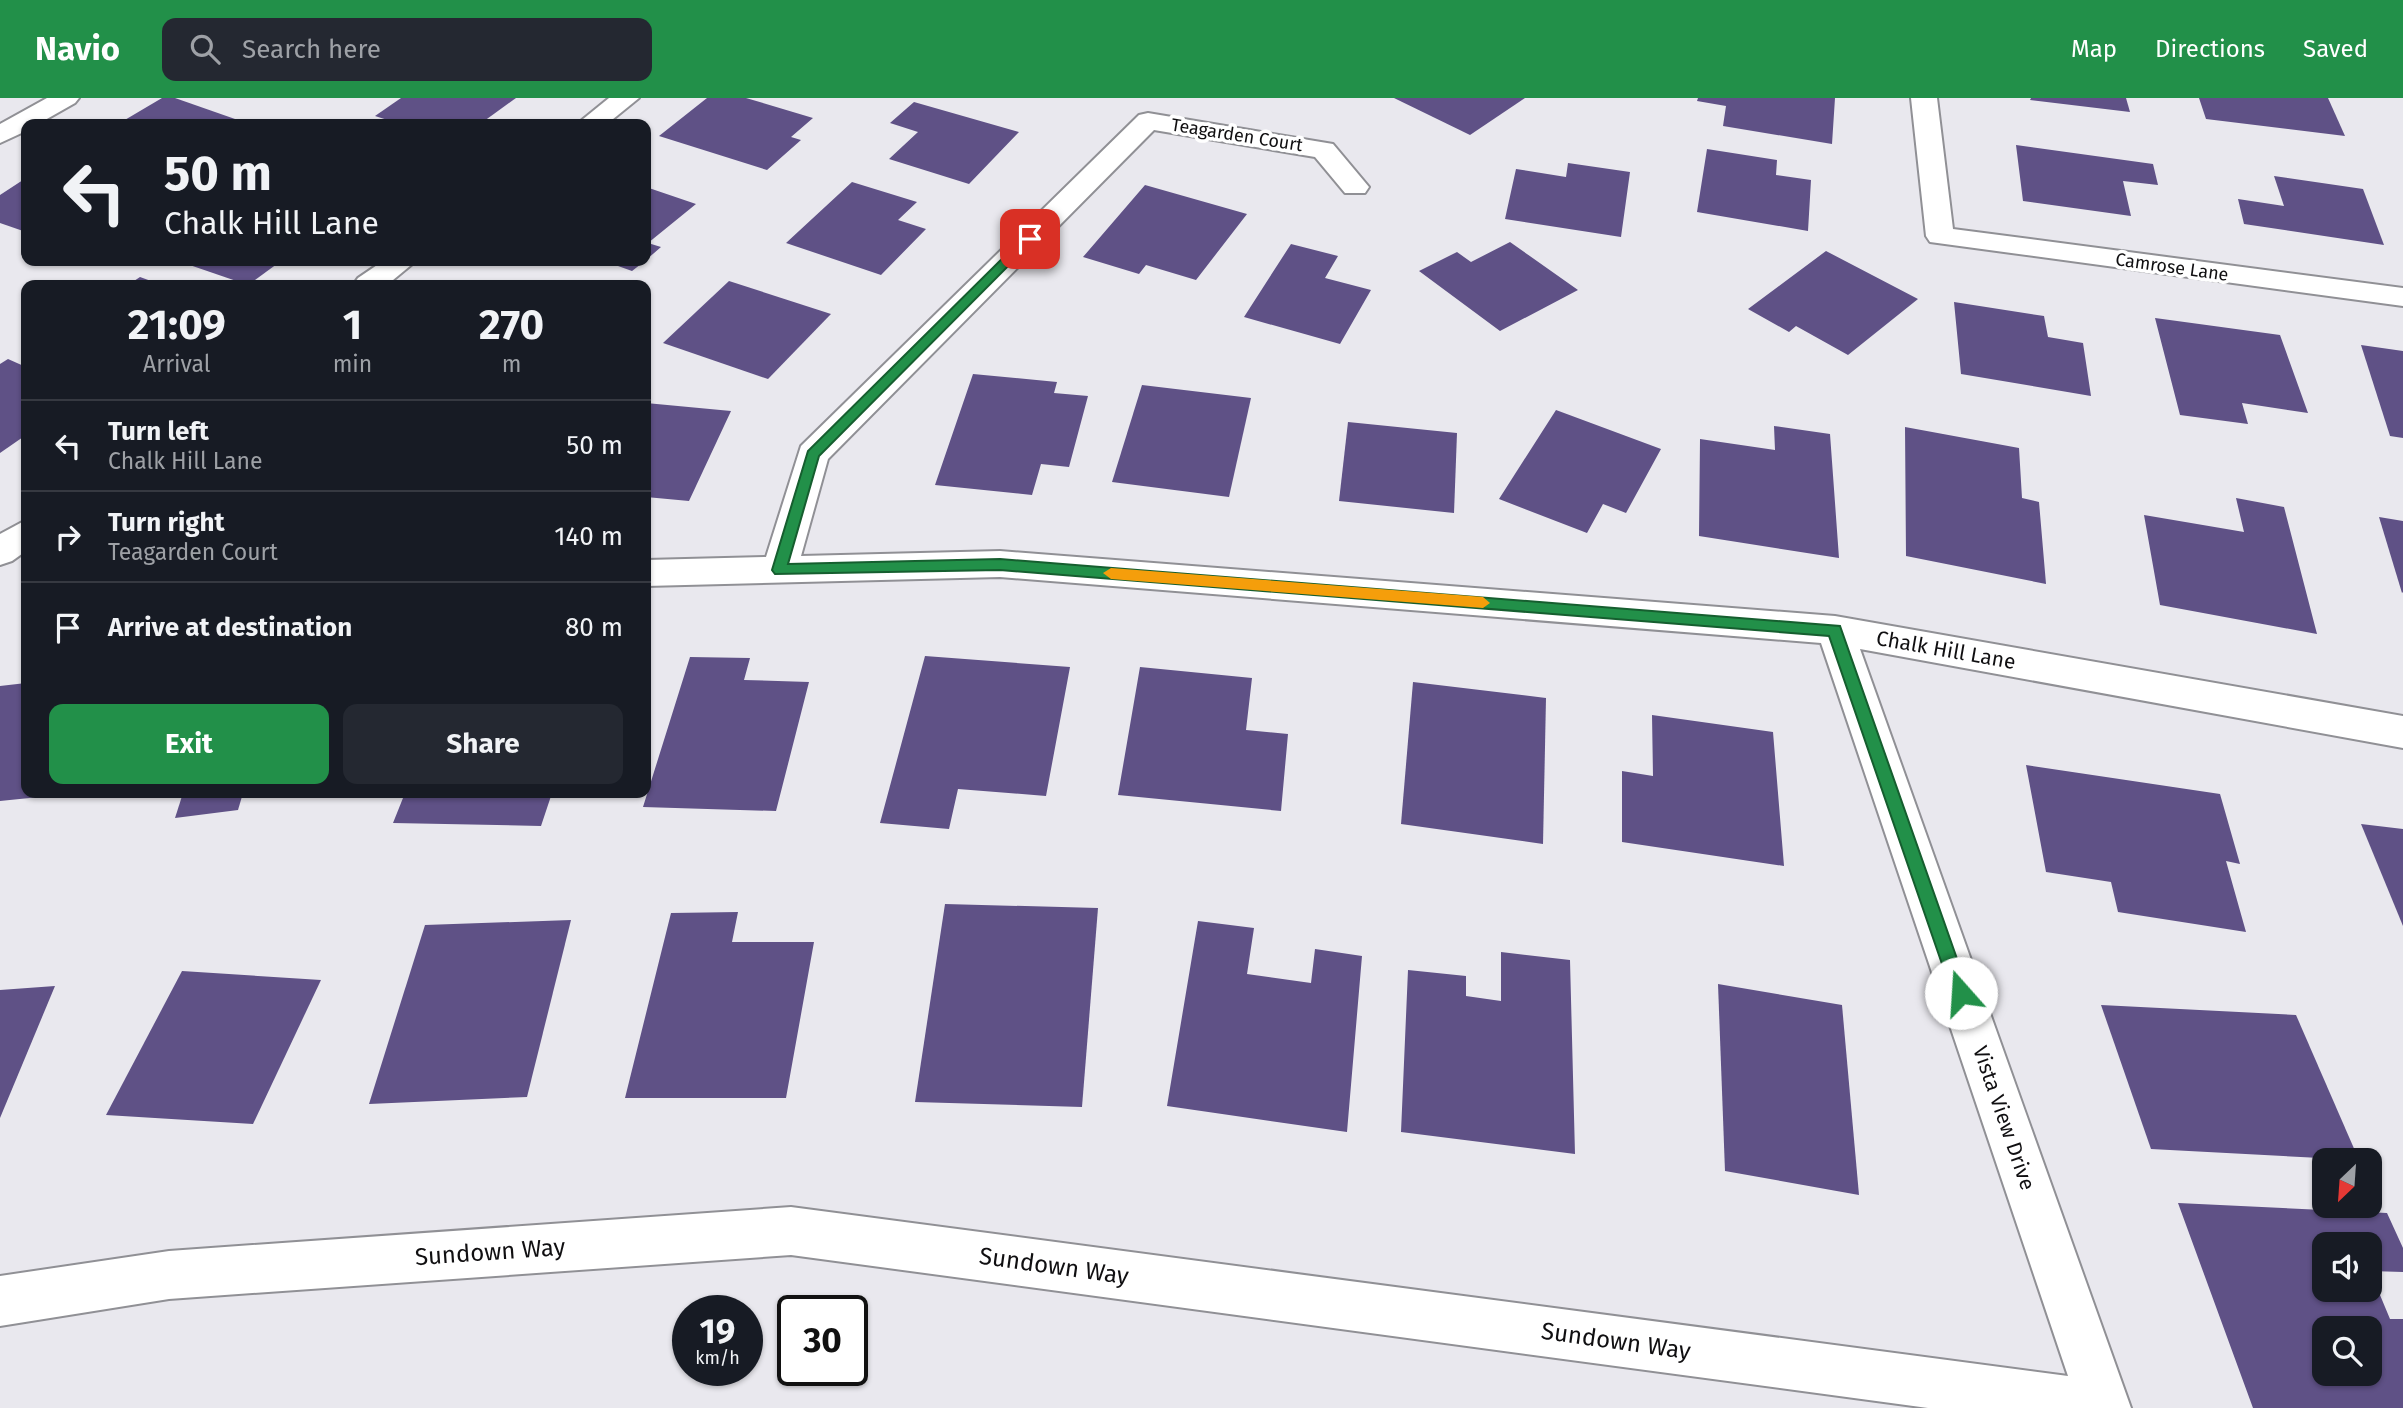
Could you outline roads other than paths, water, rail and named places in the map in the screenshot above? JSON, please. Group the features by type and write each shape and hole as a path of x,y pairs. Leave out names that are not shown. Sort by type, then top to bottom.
{"street":[{"path":"29,119 66,98"},
{"path":"597,119 626,98"},
{"name":"Camrose Lane","path":"1924,98 1940,236 2403,297"},
{"name":"Teagarden Court","path":"780,570 813,454 1148,121 1324,150 1355,187"},
{"path":"0,135 21,123"},
{"path":"375,280 395,266"},
{"path":"0,552 21,537"},
{"name":"Chalk Hill Lane","path":"651,573 1000,564 1835,631 2403,732"},
{"name":"Vista View Drive","path":"1835,631 2105,1407"},
{"name":"Sundown Way","path":"0,1301 169,1275 791,1231 2105,1407"}]}
